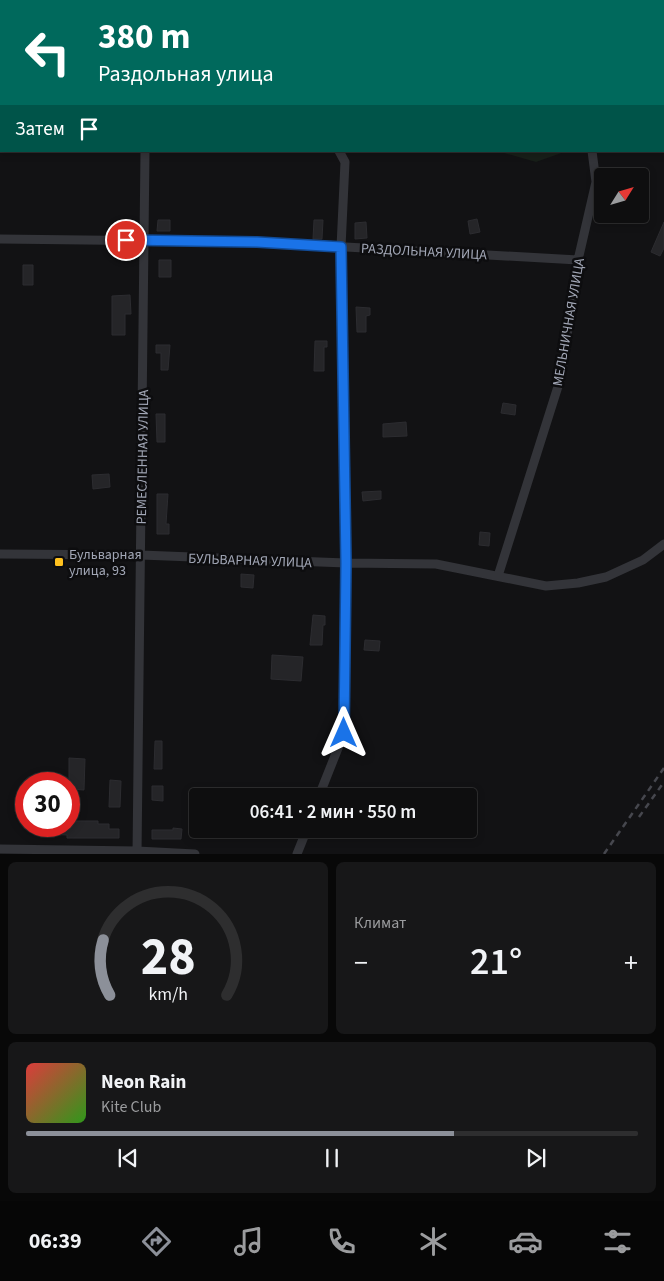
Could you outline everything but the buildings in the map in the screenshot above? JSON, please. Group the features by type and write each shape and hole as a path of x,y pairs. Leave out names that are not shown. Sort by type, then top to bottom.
{"street":[{"name":"РЕМЕСЛЕННАЯ УЛИЦА","path":"137,852 145,152"},
{"path":"323,788 344,733 346,563 341,247 345,162 340,152"},
{"name":"МЕЛЬНИЧНАЯ УЛИЦА","path":"498,576 561,377 578,260 596,182 592,152"},
{"name":"РАЗДОЛЬНАЯ УЛИЦА","path":"0,239 257,242 578,260"},
{"name":"БУЛЬВАРНАЯ УЛИЦА","path":"0,554 141,555 346,563 436,564 546,586 578,584 606,577 643,560 664,544"},
{"path":"297,854 303,838"},
{"path":"0,849 195,854"}],"shaded area":[{"path":"501,152 564,152 536,162"}],"railway":[{"path":"604,854 664,768"},
{"path":"639,817 664,782"}],"place":[{"name":"Бульварная улица, 93","path":"59,562"}],"route":[{"path":"126,240 257,242 341,247 346,563 344,733"}]}
